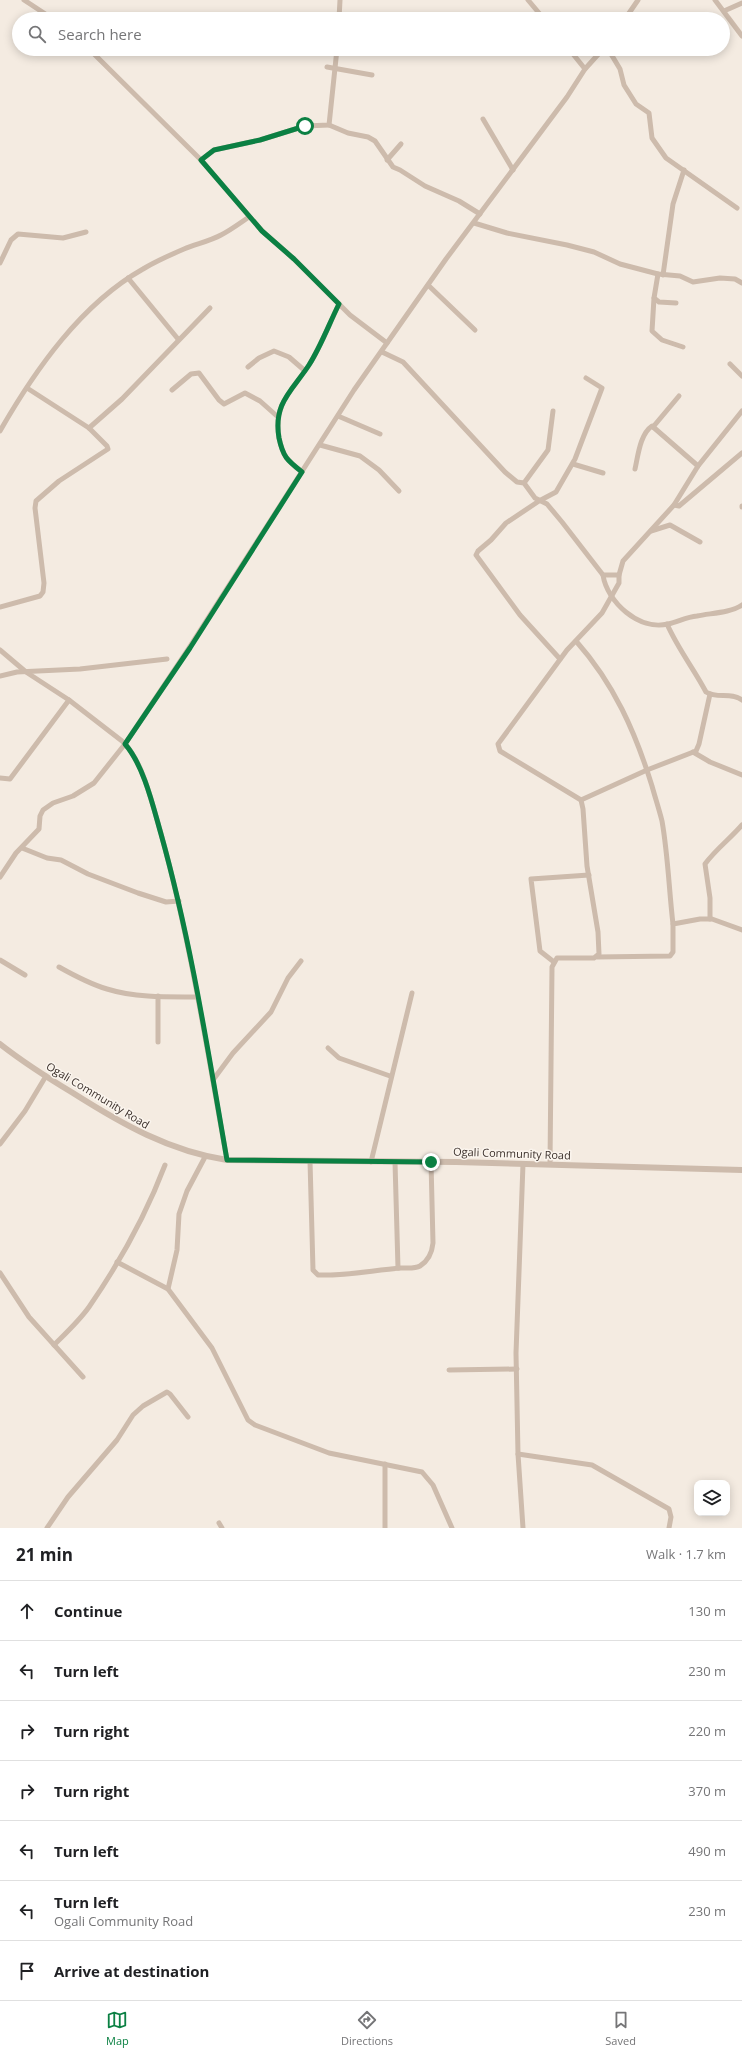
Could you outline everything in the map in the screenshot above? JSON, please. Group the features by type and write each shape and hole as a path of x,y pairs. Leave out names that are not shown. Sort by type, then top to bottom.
{"street":[{"path":"24,0 42,12"},
{"path":"339,12 340,0"},
{"path":"528,0 538,12"},
{"path":"630,12 638,0"},
{"path":"715,0 724,11 742,3"},
{"path":"730,19 742,36"},
{"path":"95,56 201,160 262,231 294,259 364,327 387,343"},
{"path":"329,125 336,56"},
{"path":"574,56 585,70"},
{"path":"0,876 11,859 39,829 40,816 44,810 53,803 73,796 94,783 125,744 190,648 338,416 387,343 585,70 597,56"},
{"path":"612,56 620,69 624,85 632,98 636,104 648,113 652,138 660,151 666,158 737,208"},
{"path":"327,67 334,67 372,75"},
{"path":"482,119 513,170"},
{"path":"201,160 214,150 260,140 305,126 329,125 348,133 368,137 375,141 393,167 424,186 459,201 480,214"},
{"path":"387,160 401,144"},
{"path":"683,347 662,340 652,330 654,298 673,204 684,170"},
{"path":"0,431 27,388 74,325 128,278 165,258 220,235 249,217"},
{"path":"474,223 507,233 594,252 620,264 660,274 680,276 693,282 720,278 735,279 742,283"},
{"path":"0,263 11,240 18,234 63,238 86,232"},
{"path":"128,278 178,338"},
{"path":"428,285 475,330"},
{"path":"654,298 659,302 676,303"},
{"path":"302,472 283,456 277,425 278,417 286,396 314,356 339,304"},
{"path":"89,428 122,399 178,338 210,308"},
{"path":"248,367 258,358 274,351 289,357 304,370"},
{"path":"382,352 404,362 505,472 517,482 524,483 539,501 547,504 603,575 605,585 615,603 632,617 652,625 667,624 684,618 729,610 742,605"},
{"path":"730,364 742,376"},
{"path":"172,390 191,374 199,373 219,400 224,404 245,394 260,401 278,417"},
{"path":"560,659 520,615 476,556 478,551 491,540 506,523 539,501 556,492 573,464 602,388 586,378"},
{"path":"0,607 40,596 43,592 44,584 35,508 36,501 59,481 106,451 107,446 89,428 27,388"},
{"path":"635,469 638,452 647,430 653,427 679,396"},
{"path":"524,483 548,450 553,411"},
{"path":"581,800 542,774 500,751 498,748 501,740 560,659 602,612 619,583 619,575 623,561 674,505 698,466 742,411"},
{"path":"338,416 380,434"},
{"path":"653,427 698,466"},
{"path":"320,445 360,456 379,470 399,491"},
{"path":"674,505 679,506 742,453"},
{"path":"573,464 603,473"},
{"path":"648,533 663,526 670,525 700,542"},
{"path":"603,575 619,575"},
{"path":"581,800 698,749 710,694 682,654 667,624"},
{"path":"550,1164 554,962 557,958 564,957 670,956 673,952 673,924 662,822 647,770 632,727 623,709 601,673 576,641"},
{"path":"0,650 26,672 69,700 125,744 136,762 152,805 179,901 227,1160"},
{"path":"0,676 17,672 80,669 168,659"},
{"path":"710,694 726,694 741,698"},
{"path":"0,778 6,780 10,779 69,700"},
{"path":"693,752 710,762 742,775"},
{"path":"581,800 589,876 598,932 599,954 597,957"},
{"path":"710,919 710,898 705,864 714,852 728,842 742,825"},
{"path":"22,848 47,858 61,860 88,874 138,894 166,902 179,901"},
{"path":"554,962 540,951 531,879 589,876"},
{"path":"673,924 710,919 742,930"},
{"path":"0,960 25,975"},
{"path":"213,1080 233,1052 272,1012 288,978 302,961"},
{"path":"59,967 109,990 158,996 197,997"},
{"path":"371,1162 389,1091 390,1076 412,992"},
{"path":"158,996 158,1042"},
{"name":"Ogali Community Road","path":"0,1044 46,1076 113,1118 160,1142 205,1157 227,1160 550,1164 742,1170"},
{"path":"328,1048 339,1058 390,1076"},
{"path":"0,1144 25,1110 46,1076"},
{"path":"168,1289 177,1250 179,1214 187,1191 205,1157"},
{"path":"310,1161 315,1274 328,1276 398,1268 417,1268 430,1255 432,1243 431,1162"},
{"path":"395,1162 398,1268"},
{"path":"54,1345 89,1307 142,1222 165,1164"},
{"path":"523,1164 516,1369 518,1454 523,1528"},
{"path":"117,1262 168,1289 212,1348 241,1410 250,1422 329,1453 416,1470 426,1476 433,1485 452,1528"},
{"path":"0,1273 29,1317 83,1377"},
{"path":"449,1370 516,1369"},
{"path":"47,1528 68,1497 117,1440 132,1415 143,1406 167,1392 188,1416"},
{"path":"518,1454 592,1465 669,1509 671,1517 669,1528"},
{"path":"385,1464 385,1528"},
{"path":"219,1523 222,1528"}],"route":[{"path":"305,126 246,144 214,150 201,160 262,231 279,248 294,259 316,279 339,304 308,367 304,370 286,396 279,412 277,425 283,456 288,462 302,472 190,648 125,744 136,762 144,782 178,894 227,1160 431,1162"}]}
